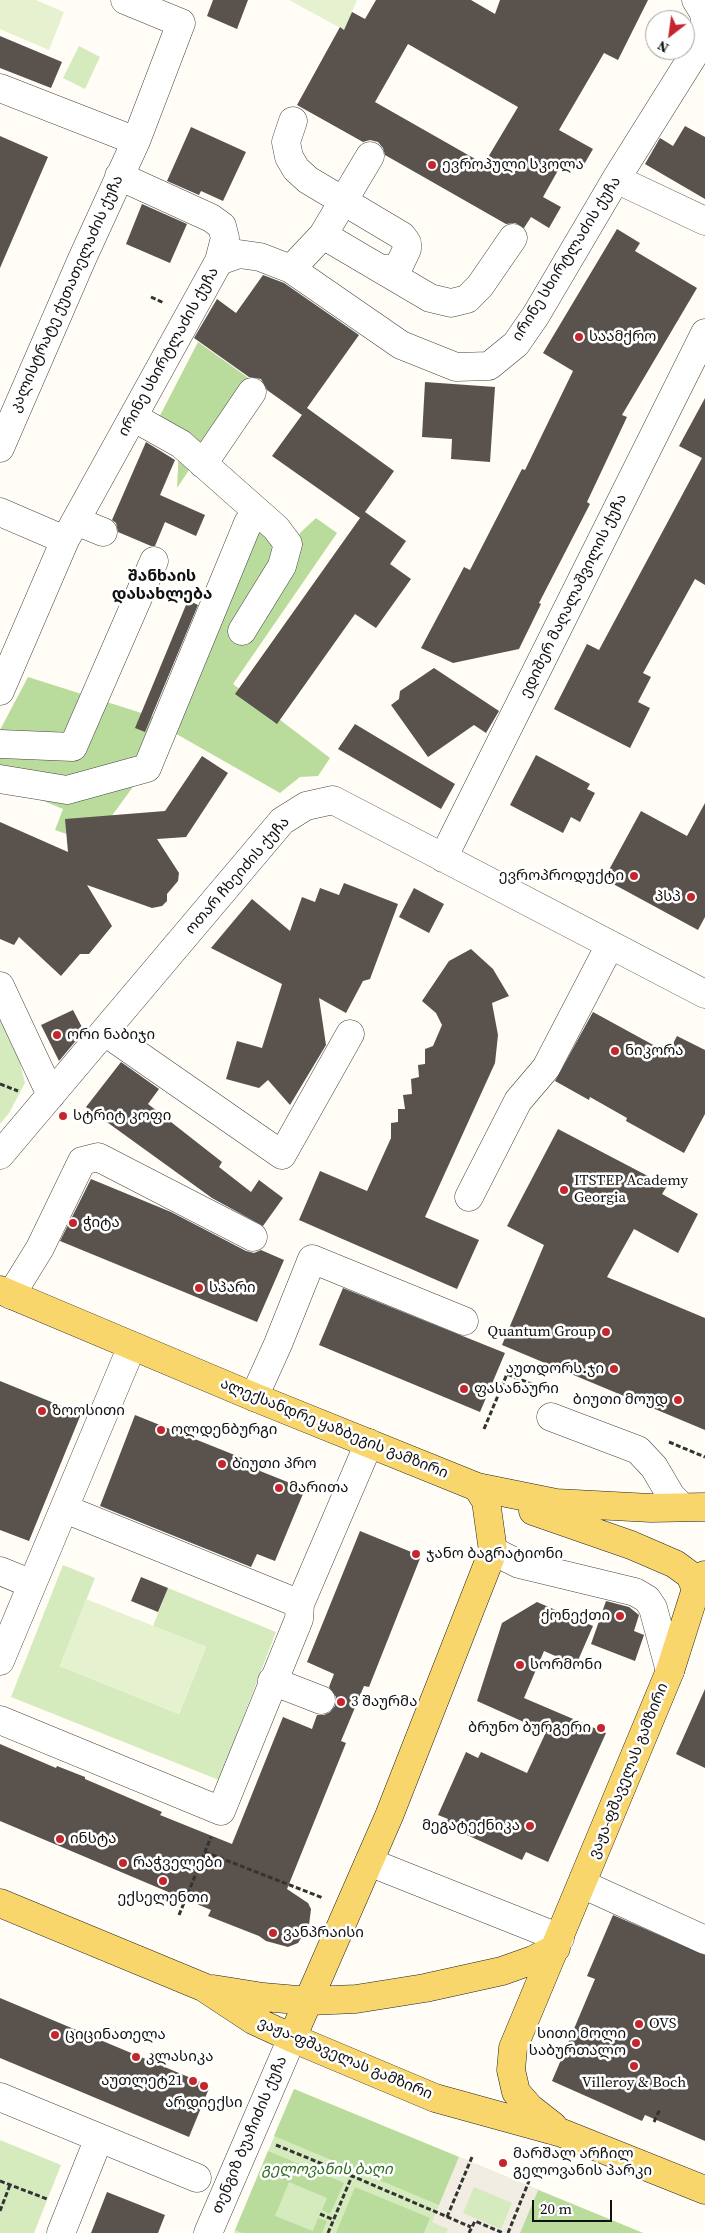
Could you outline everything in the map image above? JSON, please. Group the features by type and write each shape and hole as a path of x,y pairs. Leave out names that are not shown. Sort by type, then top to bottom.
{"main road":[{"name":"ალექსანდრე ყაზბეგის გამზირი","path":"5,1293 254,1397 477,1487 556,1503 651,1508 694,1507"},
{"path":"292,2038 369,1862 493,1551 486,1501 477,1487"},
{"path":"477,1487 538,1513 632,1545 675,1564 701,1582"},
{"name":"ვაჟა-ფშაველას გამზირი","path":"562,2133 530,2108 516,2092 511,2070 513,2048 670,1671 701,1582"},
{"name":"ვაჟა-ფშაველას გამზირი","path":"0,1903 203,1987 253,2020 435,2098 562,2133 705,2190"},
{"path":"203,1987 263,1997 309,2001 389,1995 502,1971 533,1960 558,1943"}],"street":[{"name":"კალისტრატე ქუთათელაძის ქუჩა","path":"0,448 136,141 181,23 125,0"},
{"path":"696,0 704,13 705,33"},
{"name":"ირინე სხირტლაძის ქუჩა","path":"0,691 71,531 219,261 239,254 260,257 291,269 401,345 456,368 489,366 516,344 536,315 705,33"},
{"path":"0,88 136,141"},
{"path":"293,121 286,142 289,157 296,169 308,180 402,236 408,243 398,266 394,269 382,269"},
{"path":"291,269 323,235 370,156"},
{"path":"119,176 211,218 222,226 225,238 219,261"},
{"path":"616,179 705,221"},
{"path":"323,235 430,298 451,303 467,299 480,286 513,238"},
{"name":"ედიშერ მაღალაშვილის ქუჩა","path":"443,858 704,337"},
{"path":"204,464 252,392"},
{"path":"133,417 181,444 276,528 288,544 282,566 242,631"},
{"path":"0,512 71,531 103,532"},
{"path":"0,779 67,790 147,768 248,523"},
{"path":"0,744 72,747 154,561"},
{"name":"ოთარ ჩხეიძის ქუჩა","path":"0,1155 282,821 306,806 332,800 610,945 703,987"},
{"path":"469,1197 518,1101 546,1068 610,945"},
{"path":"0,986 51,1095"},
{"path":"105,1032 282,1155 350,1034"},
{"path":"5,1293 40,1248 82,1161 98,1157 253,1237"},
{"path":"254,1397 312,1260 464,1321"},
{"path":"0,1661 132,1346"},
{"path":"551,1417 638,1450 654,1467 671,1496 694,1507"},
{"path":"0,1720 221,1811 272,1681 299,1619 300,1604 369,1443"},
{"path":"65,1509 300,1604"},
{"path":"493,1551 519,1564 635,1592 647,1599 653,1608 670,1671"},
{"path":"0,1571 32,1584"},
{"path":"272,1681 321,1700"},
{"path":"369,1862 558,1943"},
{"path":"582,1884 705,1940"},
{"name":"თენგიზ ბუაჩიძის ქუჩა","path":"208,2233 292,2038"},
{"path":"0,2097 197,2178"},
{"path":"61,2233 99,2138"}],"path":[{"path":"151,297 170,306"},
{"path":"0,1084 15,1090"},
{"path":"180,1915 221,1811"},
{"path":"205,1852 328,1900"},
{"path":"654,2122 660,2109"},
{"path":"279,2146 471,2228"},
{"path":"447,2217 472,2158"},
{"path":"328,2233 352,2176"},
{"path":"508,2233 529,2181"},
{"path":"0,2182 71,2208"},
{"path":"0,2211 10,2185"},
{"path":"320,2214 334,2220"},
{"path":"469,2233 475,2221 503,2233"}],"green space":[{"path":"0,0 36,0 64,12 49,50 0,29"},
{"path":"289,0 357,0 344,30"},
{"path":"79,46 100,57 85,89 63,78"},
{"path":"198,342 250,379 177,488 179,450 152,431"},
{"path":"316,518 337,533 233,684 330,758 318,776 300,777 280,793 173,732 92,843 55,830 63,809 0,783 0,730 28,677 173,723 258,532 290,549 301,532"},
{"path":"0,1004 10,1021 25,1083 9,1113 0,1124"},
{"path":"63,1565 95,1578 60,1666 179,1714 206,1647 153,1626 168,1588 276,1632 219,1780 11,1697"},
{"path":"86,1599 206,1647 179,1714 60,1666"},
{"name":"გელოვანის ბაღი","path":"294,2089 459,2157 643,2233 234,2233"},
{"path":"294,2089 459,2157 439,2205 274,2136"},
{"path":"0,2140 61,2165 34,2233 0,2233"},
{"path":"268,2151 344,2183 330,2214 322,2210 327,2198 289,2182 275,2216 313,2231 318,2218 327,2221 322,2233 242,2233 235,2230"},
{"path":"355,2187 430,2218 424,2233 336,2233"},
{"path":"538,2190 643,2233 520,2233"}],"shaded area":[{"path":"459,2157 538,2190 520,2233 446,2233 448,2229 432,2222","holes":["474,2187 512,2203 501,2229 463,2213"]}],"building":[{"path":"213,0 248,0 237,29 207,16"},
{"path":"376,0 471,0 495,14 500,0 648,0 618,60 604,53 559,130 593,149 582,168 565,158 543,197 561,207 549,228 531,217 524,228 515,223 506,224 385,155 383,148 378,142 370,140 363,142 297,105 340,27 344,30 352,12 365,19","holes":["408,44 518,107 484,164 375,102"]},
{"path":"0,36 62,62 51,88 0,68"},
{"path":"685,126 705,137 705,199 645,164 660,138 673,146"},
{"path":"191,127 246,152 223,201 201,191 199,195 167,181"},
{"path":"0,136 48,157 0,268"},
{"path":"142,204 187,224 170,263 126,244"},
{"path":"617,229 640,243 635,251 697,288 622,415 627,417 587,502 590,504 539,603 541,604 519,649 453,663 421,648 464,567 470,570 522,469 525,470 573,371 543,353"},
{"path":"263,275 284,283 359,335 302,415 267,390 261,379 249,377 194,338 217,299 236,313"},
{"path":"425,382 495,387 490,462 451,459 452,439 422,437"},
{"path":"705,398 705,585 695,579 643,673 651,677 638,702 650,708 630,748 554,709 587,644 599,650 702,458 679,446"},
{"path":"307,408 394,471 365,512 406,541 390,564 411,579 376,628 355,614 277,724 235,694 360,518 272,456"},
{"path":"146,442 175,460 160,495 205,515 196,536 165,522 155,546 118,532 116,523 112,520"},
{"path":"188,600 198,605 145,732 135,728"},
{"path":"434,668 499,711 486,733 474,725 428,757 391,705 399,699 400,691"},
{"path":"355,724 455,784 441,809 338,749"},
{"path":"536,755 590,784 587,789 595,793 580,822 571,817 563,833 510,805"},
{"path":"202,756 228,773 186,837 157,839 179,873 178,881 167,894 167,901 162,906 152,908 87,885 112,926 89,954 80,954 61,976 19,937 14,945 0,939 0,822 68,852 65,819 165,811"},
{"path":"705,803 705,917 698,930 604,879 641,811 687,836"},
{"path":"344,883 398,904 370,979 363,981 346,1013 319,998 326,1045 290,1105 268,1080 259,1088 226,1079 237,1041 262,1048 282,984 211,948 252,899 290,931 302,897 315,902 320,888 339,895"},
{"path":"414,888 444,904 429,933 399,917"},
{"path":"471,949 493,969 509,996 492,1003 498,1035 495,1063 425,1217 479,1240 457,1289 299,1220 320,1171 367,1191 391,1138 391,1123 398,1122 398,1109 405,1109 403,1095 412,1094 411,1079 419,1077 418,1065 425,1064 425,1049 433,1046 442,1025 436,1013 422,1001 449,961"},
{"path":"73,1010 84,1031 59,1061 41,1025"},
{"path":"593,1012 668,1053 677,1036 705,1050 705,1114 684,1153 626,1121 627,1118 590,1097 589,1100 555,1081"},
{"path":"121,1062 159,1089 148,1104 222,1162 219,1167 251,1192 259,1180 283,1198 263,1226 212,1198 86,1107"},
{"path":"558,1129 667,1186 662,1194 698,1214 678,1253 634,1229 607,1277 705,1318 705,1430 502,1345 544,1245 507,1226"},
{"path":"91,1179 171,1212 246,1251 254,1253 261,1250 284,1260 257,1322 60,1241"},
{"path":"343,1288 505,1353 480,1412 319,1345"},
{"path":"0,1381 81,1414 29,1541 0,1530"},
{"path":"135,1415 262,1466 260,1471 305,1489 275,1561 257,1554 251,1567 100,1506"},
{"path":"360,1531 421,1556 369,1687 364,1686 341,1741 346,1743 287,1889 308,1903 311,1909 309,1925 298,1943 288,1947 266,1941 259,1936 208,1916 211,1910 0,1821 0,1744 56,1768 57,1766 85,1777 85,1779 162,1812 160,1815 232,1844 283,1717 312,1729 317,1715 324,1715 330,1712 335,1706 336,1697 329,1687 334,1674 307,1662"},
{"path":"141,1577 168,1588 158,1612 131,1601"},
{"path":"606,1601 629,1607 639,1615 634,1631 644,1635 635,1661 591,1644"},
{"path":"537,1602 593,1626 576,1665 544,1651 524,1698 606,1733 548,1862 526,1852 522,1860 445,1825 448,1819 438,1815 466,1752 478,1758 481,1752 527,1773 546,1732 477,1701 502,1623"},
{"path":"705,1689 705,1768 676,1754"},
{"name":"სითი მოლი საბურთალო","path":"613,1915 705,1955 705,2141 645,2115 642,2121 552,2081 595,1979 587,1976"},
{"path":"0,1998 210,2086 189,2137 0,2058"},
{"path":"107,2192 165,2215 158,2233 91,2233"}],"place":[{"name":"ევროპული სკოლა","path":"432,165"},
{"name":"საამქრო","path":"579,337"},
{"name":"ევროპროდუქტი","path":"634,876"},
{"name":"პსპ","path":"691,897"},
{"name":"ორი ნაბიჯი","path":"57,1035"},
{"name":"ნიკორა","path":"615,1051"},
{"name":"სტრიტ კოფი","path":"63,1116"},
{"name":"ITSTEP Academy Georgia","path":"564,1190"},
{"name":"ჭიტა","path":"73,1223"},
{"name":"სპარი","path":"199,1288"},
{"name":"Quantum Group","path":"606,1332"},
{"name":"აუთდორს.ჯი","path":"614,1369"},
{"name":"ფასანაური","path":"464,1389"},
{"name":"ბიუთი მოუდ","path":"678,1400"},
{"name":"ზოოსითი","path":"42,1411"},
{"name":"ოლდენბურგი","path":"161,1430"},
{"name":"ბიუთი პრო","path":"222,1464"},
{"name":"მარითა","path":"279,1488"},
{"name":"ჯანო ბაგრატიონი","path":"416,1554"},
{"name":"ქონექთი","path":"620,1616"},
{"name":"სორმონი","path":"520,1665"},
{"name":"3 შაურმა","path":"341,1702"},
{"name":"ბრუნო ბურგერი","path":"601,1728"},
{"name":"მეგატექნიკა","path":"530,1826"},
{"name":"ინსტა","path":"60,1839"},
{"name":"რაჭველები","path":"123,1863"},
{"name":"ექსელენთი","path":"163,1881"},
{"name":"ვანპრაისი","path":"273,1933"},
{"name":"OVS","path":"639,2024"},
{"name":"ციცინათელა","path":"55,2035"},
{"name":"სითი მოლი საბურთალო","path":"636,2043"},
{"name":"კლასიკა","path":"136,2057"},
{"name":"Villeroy & Boch","path":"634,2066"},
{"name":"აუთლეტ21","path":"193,2081"},
{"name":"არდიექსი","path":"204,2086"},
{"name":"მარშალ არჩილ გელოვანის პარკი","path":"503,2163"}],"district":[{"name":"შანხაის დასახლება","path":"162,586"}]}
